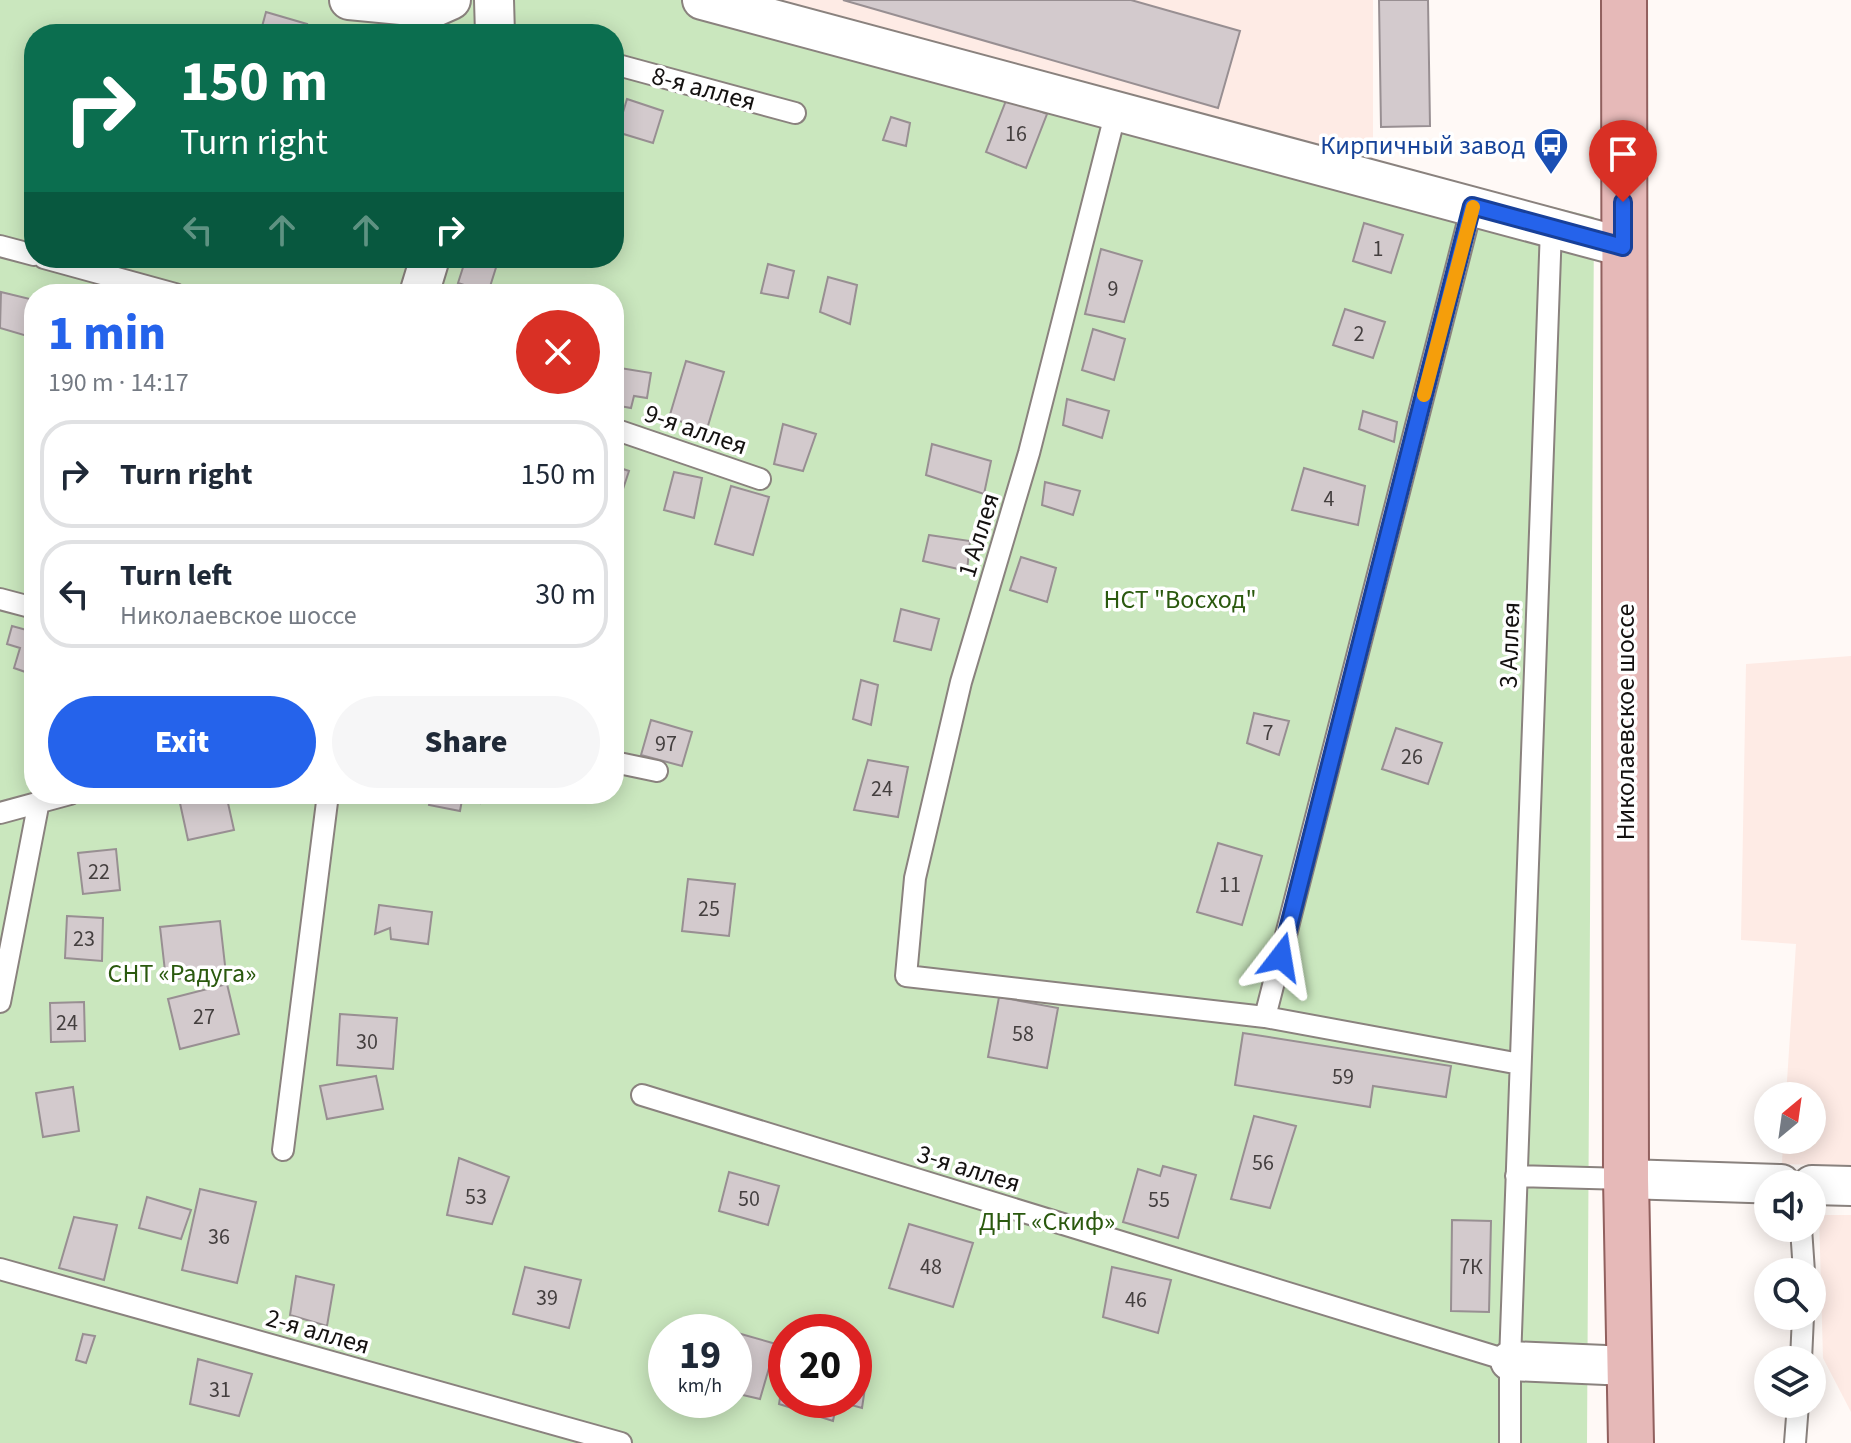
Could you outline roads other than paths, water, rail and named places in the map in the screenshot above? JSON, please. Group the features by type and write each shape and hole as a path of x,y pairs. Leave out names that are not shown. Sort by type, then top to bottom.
{"main road":[{"name":"Николаевское шоссе","path":"1624,0 1626,1179 1631,1443"}],"street":[{"path":"349,0 433,8 451,0"},
{"path":"702,0 1623,247"},
{"path":"1626,1179 1754,1183"},
{"path":"1826,1185 1851,1186"},
{"path":"1510,1361 1629,1366"}],"lane":[{"name":"8-я аллея","path":"624,67 795,113"},
{"name":"1 Аллея","path":"1116,111 1029,453 961,682 915,878 906,976 1265,1017"},
{"path":"1472,206 1265,1017 1520,1064"},
{"name":"3 Аллея","path":"1510,1443 1516,1176 1551,228"},
{"path":"0,246 24,252"},
{"path":"80,268 139,284"},
{"name":"9-я аллея","path":"624,432 760,479"},
{"path":"0,599 24,605"},
{"path":"624,764 657,771"},
{"path":"0,813 29,804"},
{"path":"0,1002 38,804"},
{"path":"283,1150 327,804"},
{"name":"3-я аллея","path":"642,1095 1510,1361"},
{"path":"1516,1176 1626,1179"},
{"name":"2-я аллея","path":"0,1269 621,1443"},
{"path":"1795,1443 1797,1418"}],"place":[{"name":"Кирпичный завод","path":"1551,176"}],"park label":[{"name":"НСТ \"Восход\"","path":"1180,599"},
{"name":"СНТ «Радуга»","path":"182,973"},
{"name":"ДНТ «Скиф»","path":"1047,1221"}]}
